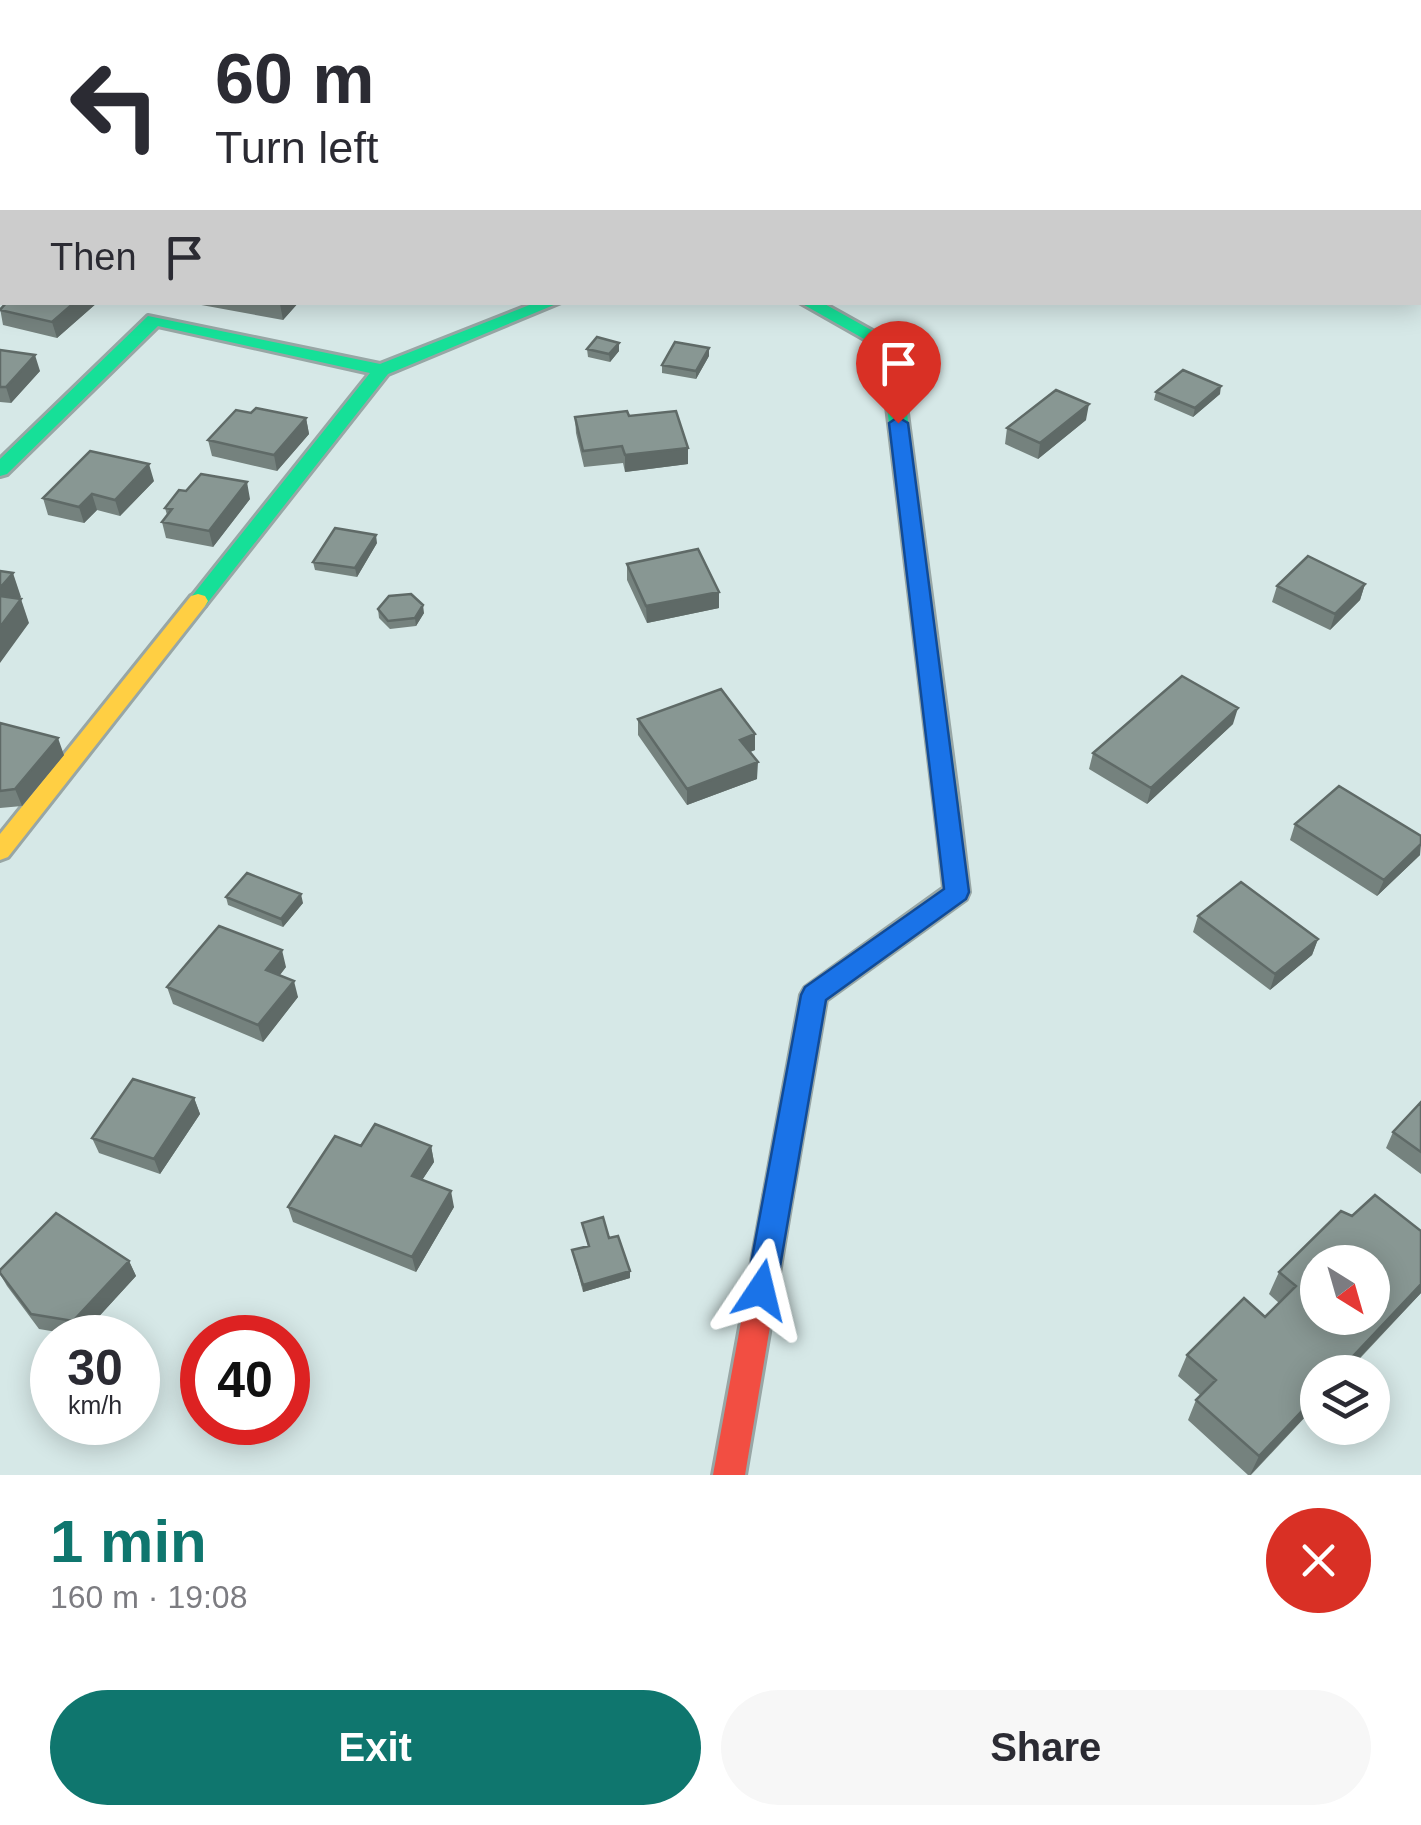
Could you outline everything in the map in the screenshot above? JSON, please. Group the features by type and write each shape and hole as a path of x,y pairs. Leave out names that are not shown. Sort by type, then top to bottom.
{"street":[{"path":"0,851 382,370 545,305"},
{"path":"728,1475 814,995 957,892 889,345 815,305"},
{"path":"0,470 154,320 382,370"}],"building":[{"path":"4,305 72,305 52,322 0,310"},
{"path":"597,337 619,343 609,354 587,349"},
{"path":"675,342 709,348 696,371 662,365"},
{"path":"0,350 35,355 6,387 0,387"},
{"path":"1183,370 1221,386 1195,408 1156,392"},
{"path":"1056,390 1089,404 1040,443 1007,428"},
{"path":"256,408 306,418 274,455 208,440 236,410 251,413"},
{"path":"627,411 629,416 676,411 688,448 625,455 622,446 583,451 575,417"},
{"path":"90,451 149,464 115,500 92,494 79,507 43,498"},
{"path":"201,474 247,482 209,531 162,522 172,509 165,508 179,490 186,491"},
{"path":"335,528 376,535 355,568 313,562"},
{"path":"698,549 719,592 646,606 627,564"},
{"path":"1308,556 1365,584 1335,614 1277,586"},
{"path":"0,571 13,573 0,588"},
{"path":"411,594 423,605 415,618 388,621 378,609 389,596"},
{"path":"0,596 21,599 0,627"},
{"path":"1182,676 1238,708 1151,788 1093,753"},
{"path":"721,689 755,734 740,740 758,762 687,789 638,719"},
{"path":"0,723 58,738 15,789 0,791"},
{"path":"1339,786 1421,836 1421,844 1384,880 1295,824"},
{"path":"247,873 301,894 281,919 226,897"},
{"path":"1241,882 1318,939 1275,974 1198,916"},
{"path":"219,926 282,950 266,970 294,981 258,1025 167,987"},
{"path":"133,1079 194,1098 154,1159 92,1138"},
{"path":"1421,1102 1421,1152 1393,1132"},
{"path":"375,1124 431,1146 412,1176 451,1191 412,1257 288,1207 335,1136 361,1146"},
{"path":"1375,1195 1421,1231 1421,1284 1390,1317 1390,1245 1306,1245 1341,1211 1352,1216"},
{"path":"56,1213 129,1261 79,1315 31,1314 0,1270"},
{"path":"603,1217 609,1238 618,1236 630,1271 583,1285 572,1250 589,1246 582,1223"},
{"path":"1300,1251 1300,1335 1373,1335 1354,1355 1300,1355 1300,1413 1259,1456 1196,1400 1216,1380 1187,1355 1244,1298 1265,1317 1296,1286 1279,1272"}],"traffic: fast":[{"path":"198,601 382,370 545,305"},
{"path":"813,305 889,345 947,808"},
{"path":"0,470 154,320 382,370"}],"traffic: slow":[{"path":"0,851 198,601"},
{"path":"778,1196 814,995 957,892 947,808"}],"traffic: jam":[{"path":"729,1475 778,1196"}],"route":[{"path":"761,1290 814,995 957,892 898,423"}]}
